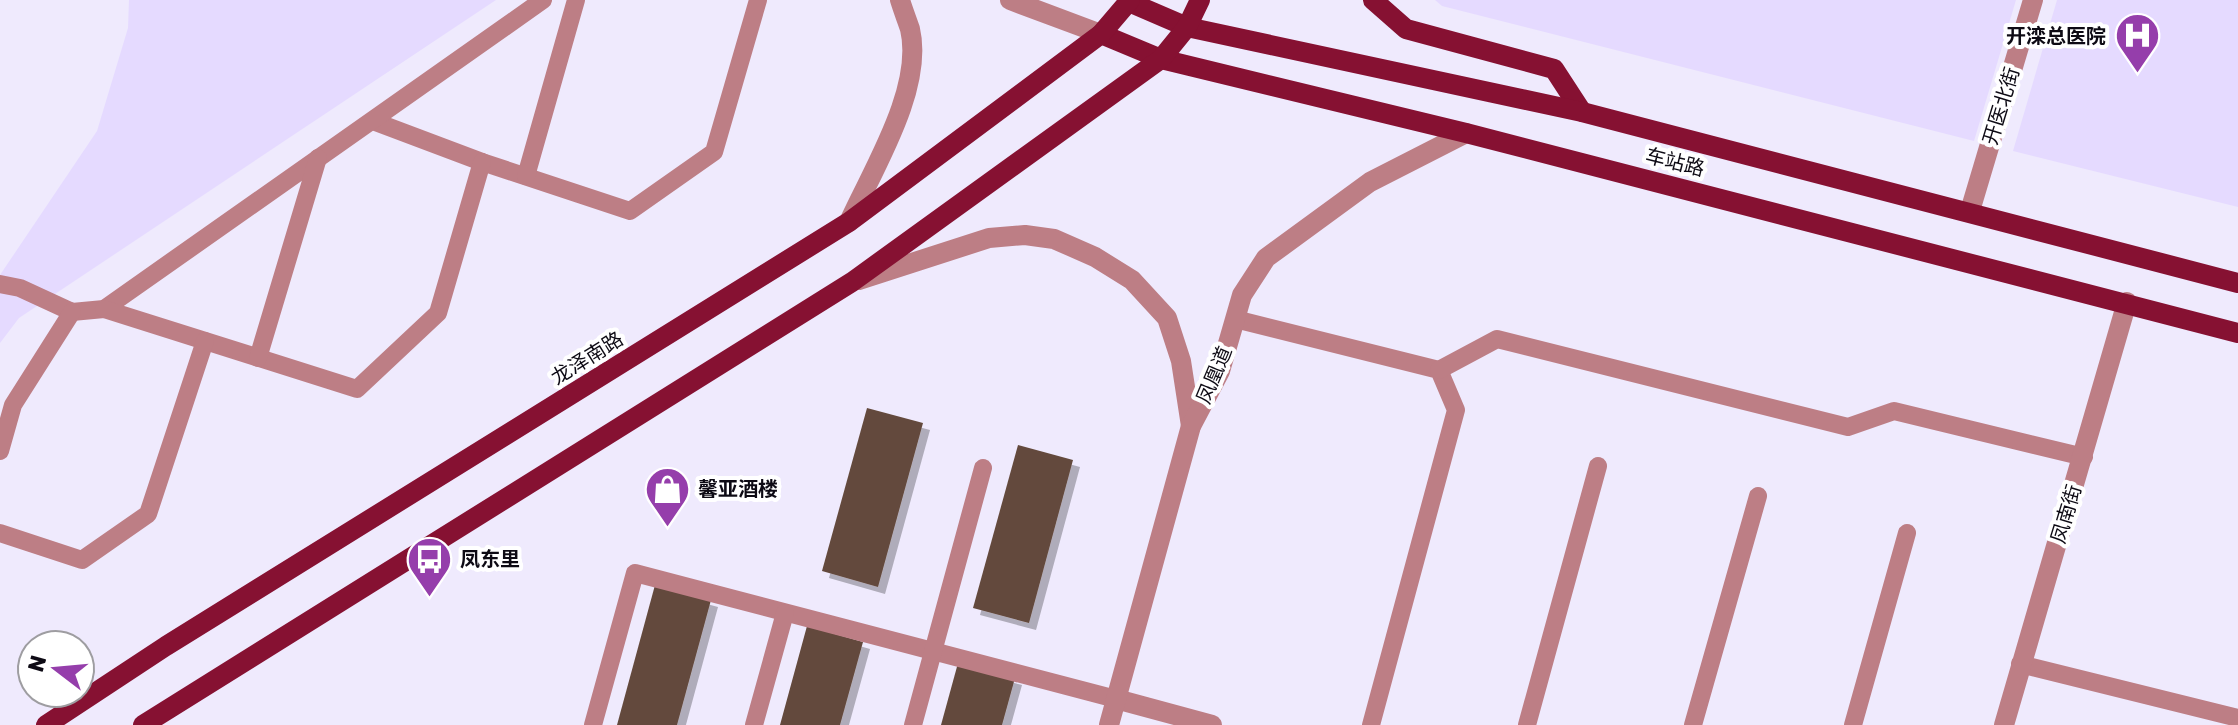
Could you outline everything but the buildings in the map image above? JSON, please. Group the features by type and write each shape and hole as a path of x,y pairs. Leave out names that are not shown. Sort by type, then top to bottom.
{"main road":[{"path":"143,725 852,282 1161,59 1187,27 1200,0"},
{"path":"1373,0 1406,29 1554,69 1582,112"},
{"name":"龙泽南路","path":"46,725 166,646 849,222 1101,34 1128,1"},
{"name":"车站路","path":"1128,1 1187,27 1582,112 2238,283"},
{"name":"车站路","path":"1101,34 1161,59 1466,133 2238,333"}],"street":[{"path":"849,222 899,121 910,77 911,32 900,0"},
{"path":"1010,0 1101,34"},
{"name":"开医北街","path":"1970,211 2033,0"},
{"name":"凤凰道","path":"1109,725 1191,426 1220,371 1242,295 1266,258 1370,182 1466,133"},
{"path":"852,282 989,238 1025,235 1054,239 1095,257 1132,280 1167,318 1181,361 1191,426"},
{"name":"凤南街","path":"2004,725 2127,302"},
{"path":"1116,699 1212,725"}],"lane":[{"path":"104,309 543,0"},
{"path":"526,176 576,0"},
{"path":"373,121 482,162 630,211 714,152 758,0"},
{"path":"258,358 318,158"},
{"path":"0,284 20,288 72,312 104,309 357,389 438,313 482,162"},
{"path":"0,451 13,405 72,312"},
{"path":"1235,319 1439,370 1497,339 1848,427 1894,411 2084,457"},
{"path":"0,533 82,560 148,514 205,341"},
{"path":"1371,725 1456,410 1439,370"},
{"path":"1527,725 1598,466"},
{"path":"913,725 983,468"},
{"path":"1693,725 1758,496"},
{"path":"1853,725 1907,533"},
{"path":"593,725 635,573 1116,699"},
{"path":"754,725 785,613"},
{"path":"2020,664 2238,718"}],"shaded area":[{"path":"129,0 496,0 19,318 0,343 0,275 97,131 128,28"},
{"path":"1435,0 2016,0 1974,141 1442,6"},
{"name":"开滦总医院","path":"2057,0 2238,0 2238,207 2013,151"}],"place":[{"name":"开滦总医院","path":"2137,75"},
{"name":"馨亚酒楼","path":"667,528"},
{"name":"凤东里","path":"429,598"}]}
